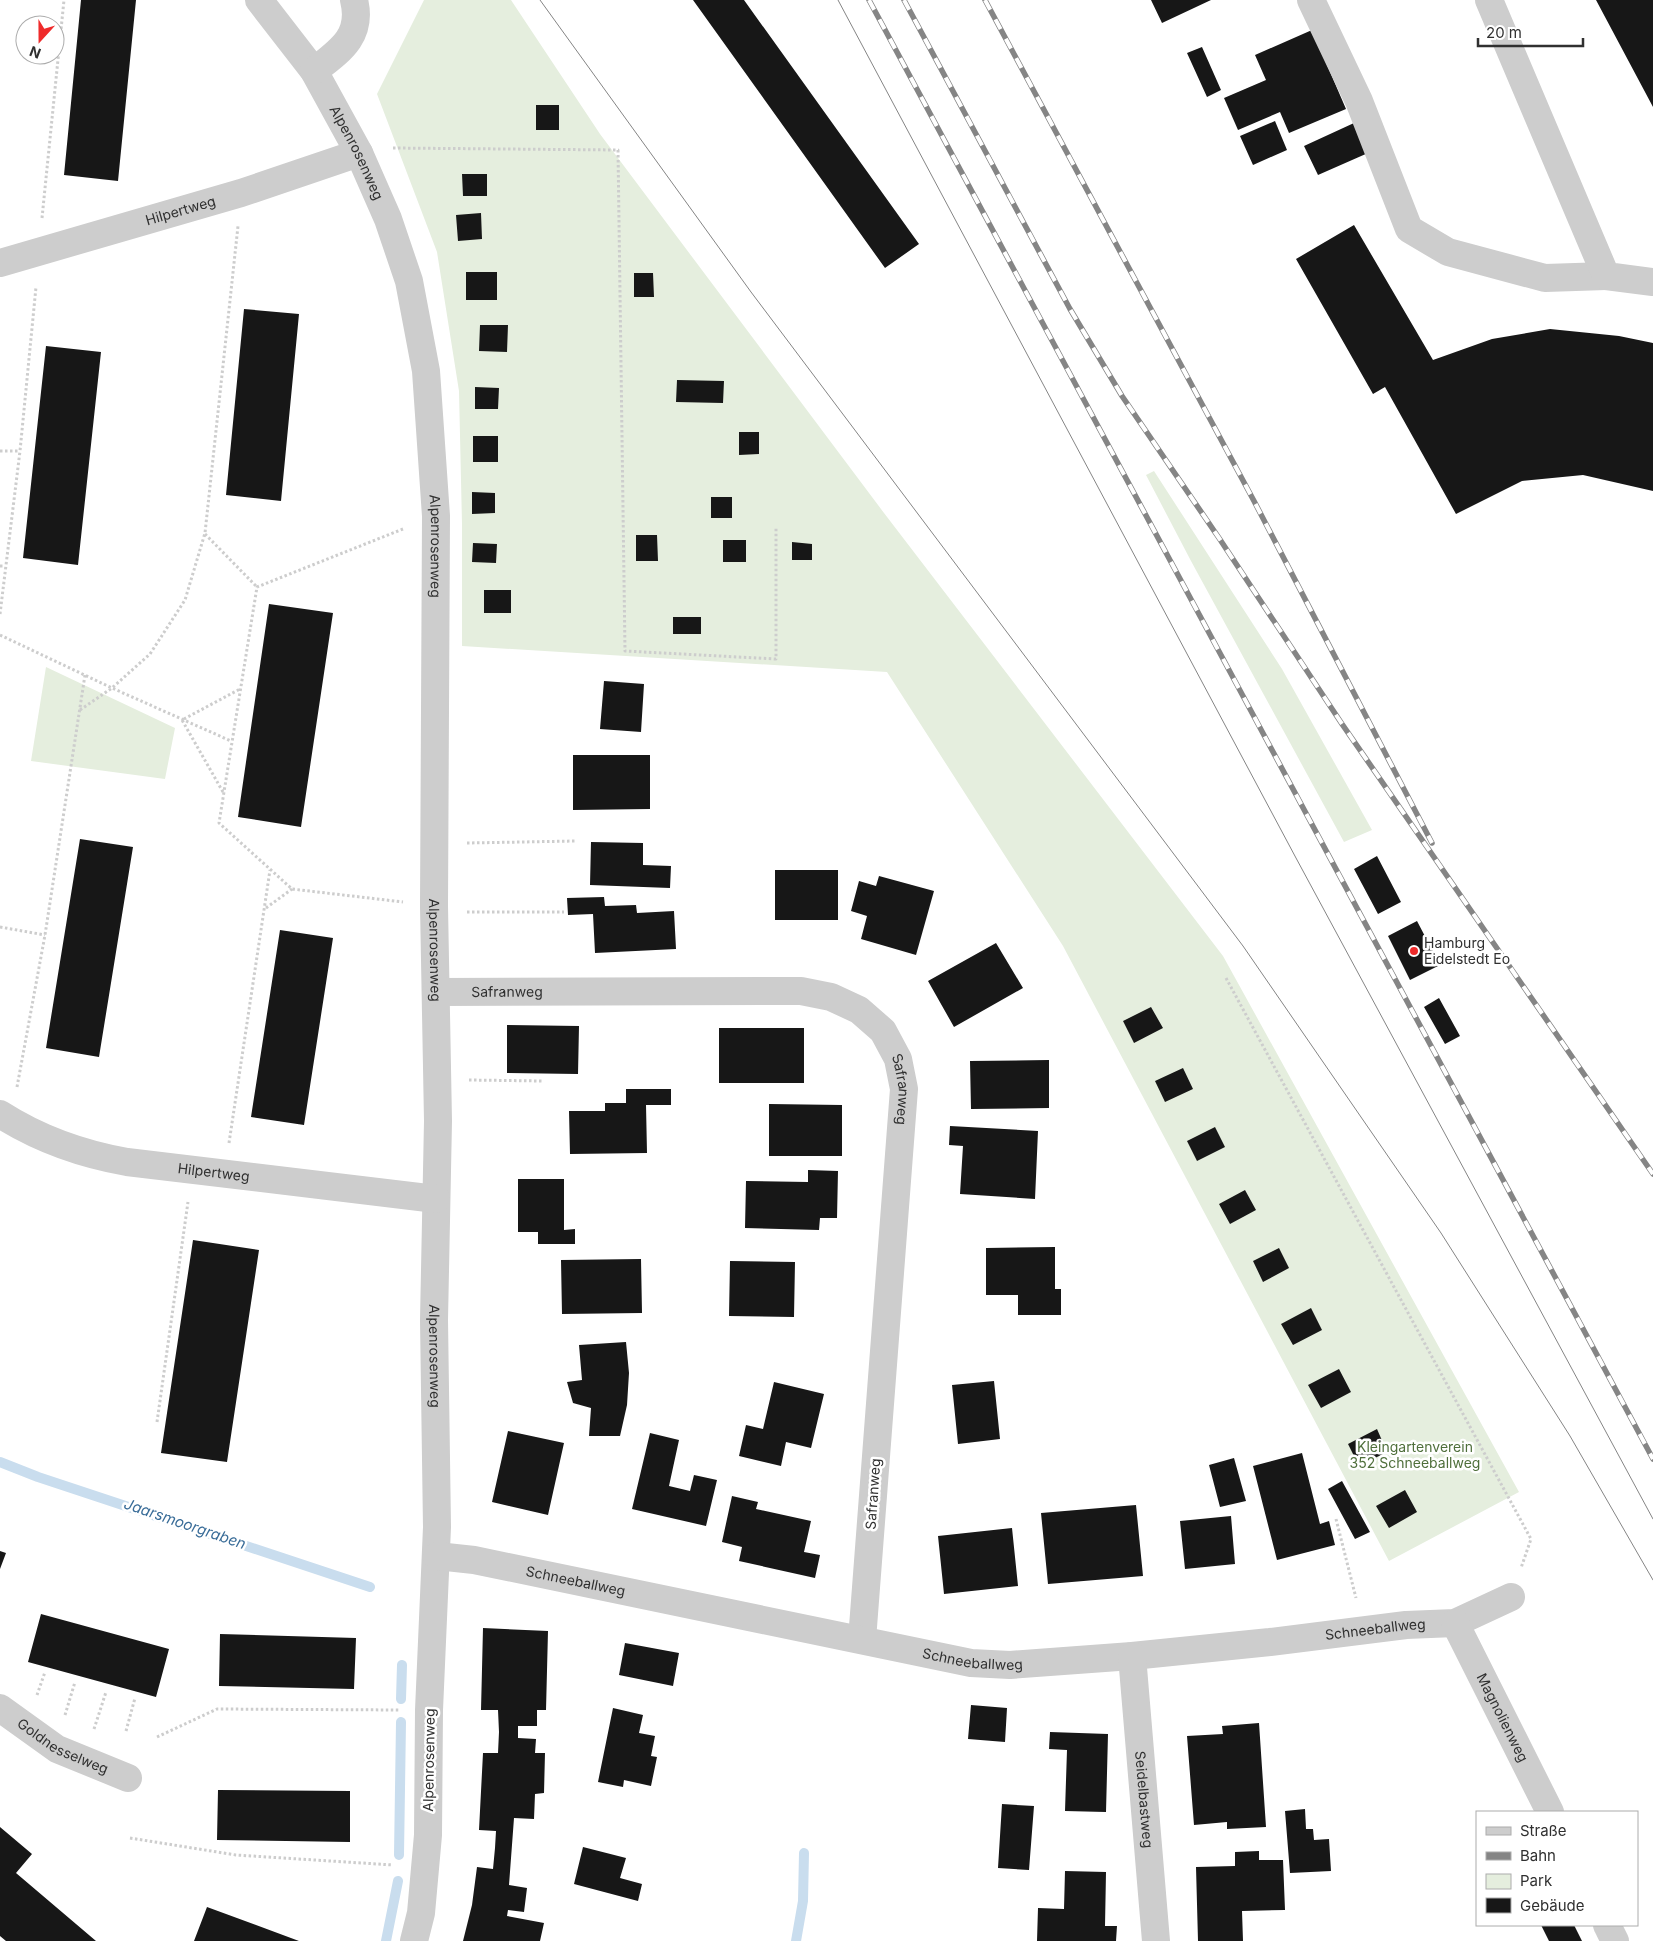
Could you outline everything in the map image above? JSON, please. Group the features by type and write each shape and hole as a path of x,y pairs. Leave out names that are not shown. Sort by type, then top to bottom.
{"street":[{"name":"Alpenrosenweg","path":"259,0 314,70 359,153 388,219 409,281 426,371 436,516 434,906 438,1120 434,1320 437,1556 429,1710 428,1835 421,1913 414,1941"},
{"path":"314,70 347,43 354,30 358,14 354,0"},
{"path":"1310,0 1321,18 1359,101 1409,229 1448,252 1545,278 1606,276 1653,282"},
{"path":"1489,0 1606,276"},
{"name":"Hilpertweg","path":"0,263 241,193 359,153"},
{"name":"Safranweg","path":"436,992 801,991 831,997 859,1010 883,1031 898,1059 904,1089 862,1640"},
{"name":"Hilpertweg","path":"8,1104 44,1138 72,1149 118,1161 436,1199"},
{"name":"Schneeballweg","path":"437,1556 484,1562 981,1664 1010,1665 1132,1656 1270,1642 1406,1625 1456,1623 1511,1598"},
{"name":"Magnolienweg","path":"1456,1623 1550,1811"},
{"name":"Seidelbastweg","path":"1132,1656 1156,1941"},
{"name":"Goldnesselweg","path":"0,1708 57,1749 128,1778"},
{"path":"1608,1926 1615,1941"}],"path":[{"path":"42,221 64,0"},
{"path":"387,148 618,150 625,651 776,659 776,527"},
{"path":"80,710 112,688 150,654 186,600 205,533 241,193"},
{"path":"0,614 20,451 36,281"},
{"path":"0,451 20,451"},
{"path":"257,588 436,516"},
{"path":"205,533 257,588"},
{"path":"0,566 5,566"},
{"path":"257,588 219,823 292,889 434,906"},
{"path":"0,635 231,741"},
{"path":"8,1104 45,935 85,675"},
{"path":"182,720 240,689"},
{"path":"182,720 223,792"},
{"path":"466,843 576,841"},
{"path":"228,1146 266,908 270,869"},
{"path":"266,908 292,889"},
{"path":"466,912 564,912"},
{"path":"0,927 45,935"},
{"path":"1226,978 1531,1539 1511,1598"},
{"path":"461,1080 543,1081"},
{"path":"157,1422 189,1198"},
{"path":"1336,1519 1357,1600"},
{"path":"35,1703 45,1672"},
{"path":"63,1719 75,1682"},
{"path":"93,1731 106,1692"},
{"path":"126,1731 135,1698"},
{"path":"157,1737 217,1709 404,1710"},
{"path":"130,1838 236,1855 402,1865"}],"green space":[{"name":"Kleingartenverein 352 Schneeballweg","path":"424,0 511,0 600,134 884,513 1223,956 1519,1492 1389,1561 1063,946 887,672 462,646 459,391 437,252 377,94"},
{"path":"1154,471 1282,669 1372,830 1344,842 1146,475"},
{"path":"46,667 175,728 165,779 31,761"}],"building":[{"path":"81,0 136,0 118,181 64,175"},
{"path":"693,0 744,0 919,244 885,268"},
{"path":"1151,0 1211,0 1162,23"},
{"path":"1596,0 1653,0 1653,107"},
{"path":"1312,30 1346,109 1289,133 1280,112 1238,130 1224,98 1266,80 1255,55"},
{"path":"1202,47 1221,90 1207,97 1187,53"},
{"path":"536,105 559,105 559,130 536,130"},
{"path":"1275,121 1287,150 1253,165 1240,136"},
{"path":"1354,123 1368,153 1318,175 1304,146"},
{"path":"462,174 487,174 487,196 463,196"},
{"path":"481,213 482,239 458,241 456,215"},
{"path":"1354,225 1433,360 1492,339 1550,329 1619,336 1653,343 1653,491 1583,475 1522,481 1456,514 1385,387 1373,394 1296,259"},
{"path":"466,272 497,272 497,300 466,300"},
{"path":"634,273 653,273 654,297 634,297"},
{"path":"244,309 299,314 281,501 226,495"},
{"path":"480,325 508,325 507,352 479,351"},
{"path":"46,346 101,352 78,565 23,558"},
{"path":"677,380 724,381 723,403 676,402"},
{"path":"475,387 499,388 498,409 475,409"},
{"path":"739,432 759,432 759,454 739,455"},
{"path":"473,436 498,436 498,462 473,462"},
{"path":"472,492 495,493 495,513 472,514"},
{"path":"711,497 732,497 732,518 711,518"},
{"path":"636,535 657,535 658,561 636,561"},
{"path":"723,540 746,540 746,562 723,562"},
{"path":"792,542 812,544 812,560 792,560"},
{"path":"473,543 497,544 496,563 472,562"},
{"path":"484,590 511,590 511,613 484,613"},
{"path":"269,604 333,613 301,827 238,817"},
{"path":"673,617 701,617 701,634 673,634"},
{"path":"604,681 644,684 641,732 600,729"},
{"path":"573,755 650,755 650,809 573,810"},
{"path":"80,839 133,847 99,1057 46,1048"},
{"path":"591,842 643,843 643,865 671,866 670,888 590,885"},
{"path":"1377,856 1401,902 1378,914 1354,869"},
{"path":"775,870 838,870 838,920 775,920"},
{"path":"879,876 934,891 916,955 861,939 867,916 851,911 859,881 876,886"},
{"path":"604,897 605,906 636,905 637,913 674,911 676,949 595,953 593,914 568,915 567,898"},
{"name":"Hamburg Eidelstedt Eo","path":"1417,921 1440,965 1410,980 1388,936"},
{"path":"280,930 333,938 304,1125 251,1117"},
{"path":"996,943 1023,988 954,1027 928,981"},
{"path":"1439,998 1460,1036 1445,1044 1424,1007"},
{"path":"1151,1007 1163,1028 1134,1043 1123,1021"},
{"path":"507,1025 579,1026 578,1074 507,1073"},
{"path":"719,1028 804,1028 804,1083 719,1083"},
{"path":"1049,1060 1049,1108 971,1109 970,1061"},
{"path":"1183,1068 1193,1089 1165,1102 1155,1081"},
{"path":"626,1089 671,1089 671,1105 646,1105 647,1153 570,1154 569,1111 605,1111 605,1103 626,1103"},
{"path":"769,1104 842,1105 842,1156 769,1156"},
{"path":"950,1126 1038,1131 1035,1199 960,1194 963,1146 949,1145"},
{"path":"1215,1127 1225,1147 1197,1161 1187,1141"},
{"path":"808,1170 838,1171 837,1218 820,1218 819,1230 745,1228 746,1181 808,1182"},
{"path":"518,1179 564,1179 564,1230 575,1229 575,1244 538,1244 538,1232 518,1232"},
{"path":"1245,1190 1256,1210 1230,1224 1219,1204"},
{"path":"193,1240 259,1250 227,1462 161,1453"},
{"path":"1055,1247 1055,1289 1061,1289 1061,1315 1018,1315 1018,1295 986,1295 986,1248"},
{"path":"1279,1248 1289,1268 1263,1282 1253,1261"},
{"path":"641,1259 642,1313 562,1314 561,1260"},
{"path":"730,1261 795,1262 794,1317 729,1316"},
{"path":"1311,1308 1322,1330 1293,1345 1281,1324"},
{"path":"626,1342 629,1373 627,1405 620,1436 589,1436 591,1408 573,1403 567,1382 582,1380 579,1345"},
{"path":"1339,1369 1351,1392 1321,1408 1308,1385"},
{"path":"994,1381 1000,1439 958,1444 952,1385"},
{"path":"774,1382 824,1394 811,1448 786,1442 781,1466 739,1456 746,1425 763,1429"},
{"path":"1377,1429 1387,1452 1359,1466 1348,1444"},
{"path":"508,1431 564,1443 548,1515 492,1502"},
{"path":"650,1433 679,1440 669,1486 690,1491 694,1475 717,1480 706,1526 632,1509"},
{"path":"1302,1453 1320,1524 1329,1521 1335,1545 1277,1560 1253,1466"},
{"path":"1234,1458 1246,1501 1220,1507 1209,1465"},
{"path":"1342,1481 1370,1532 1355,1539 1328,1489"},
{"path":"1405,1490 1417,1512 1389,1528 1376,1506"},
{"path":"732,1496 758,1502 756,1509 811,1521 804,1552 820,1555 815,1578 739,1561 742,1547 722,1542"},
{"path":"1136,1505 1143,1576 1048,1584 1041,1513"},
{"path":"1231,1516 1235,1564 1185,1569 1180,1521"},
{"path":"1012,1528 1018,1586 944,1594 938,1536"},
{"path":"0,1551 6,1553 0,1569"},
{"path":"41,1614 169,1649 156,1697 28,1662"},
{"path":"483,1628 548,1631 546,1710 537,1710 537,1726 518,1726 518,1738 536,1739 535,1753 545,1753 544,1793 535,1794 534,1819 514,1818 509,1885 527,1888 524,1912 508,1910 507,1916 544,1923 540,1941 463,1941 472,1905 477,1867 493,1869 495,1848 496,1831 479,1830 483,1753 498,1753 499,1732 498,1710 481,1710"},
{"path":"220,1634 356,1638 354,1689 219,1686"},
{"path":"625,1643 679,1653 673,1686 619,1675"},
{"path":"971,1705 1007,1708 1005,1742 968,1739"},
{"path":"613,1708 643,1715 639,1733 655,1736 651,1756 657,1757 651,1786 624,1780 623,1787 598,1782"},
{"path":"1259,1723 1266,1827 1227,1829 1227,1822 1194,1825 1187,1736 1223,1734 1222,1726"},
{"path":"1050,1732 1108,1734 1106,1812 1065,1811 1067,1750 1049,1749"},
{"path":"218,1790 350,1791 350,1842 217,1840"},
{"path":"1002,1804 1034,1806 1029,1870 998,1868"},
{"path":"1305,1809 1306,1829 1313,1829 1314,1840 1329,1839 1331,1871 1290,1873 1285,1811"},
{"path":"0,1827 32,1854 16,1873 96,1941 6,1941 0,1936"},
{"path":"583,1847 626,1858 620,1878 642,1884 638,1901 574,1884"},
{"path":"1259,1851 1259,1860 1283,1860 1285,1910 1242,1911 1243,1941 1198,1941 1196,1867 1235,1866 1235,1852"},
{"path":"1065,1871 1106,1872 1105,1926 1117,1926 1116,1941 1037,1941 1038,1908 1064,1909"},
{"path":"207,1907 299,1941 194,1941"},
{"path":"1542,1926 1574,1926 1582,1941 1549,1941"}],"waterway":[{"name":"Jaarsmoorgraben","path":"0,1462 38,1477 370,1587"},
{"path":"401,1699 402,1665"},
{"path":"399,1855 401,1722"},
{"path":"796,1941 803,1901 804,1853"},
{"path":"386,1941 398,1881"}],"tram line":[{"path":"540,0 751,292 1243,946 1441,1233 1570,1436 1653,1580"},
{"path":"838,0 1296,858 1653,1519"}],"railway":[{"path":"869,0 1653,1459"},
{"path":"904,0 1070,309 1122,396 1342,724 1653,1174"},
{"path":"985,0 1254,501 1432,843"}],"place":[{"name":"Hamburg Eidelstedt Eo","path":"1414,951"}]}
